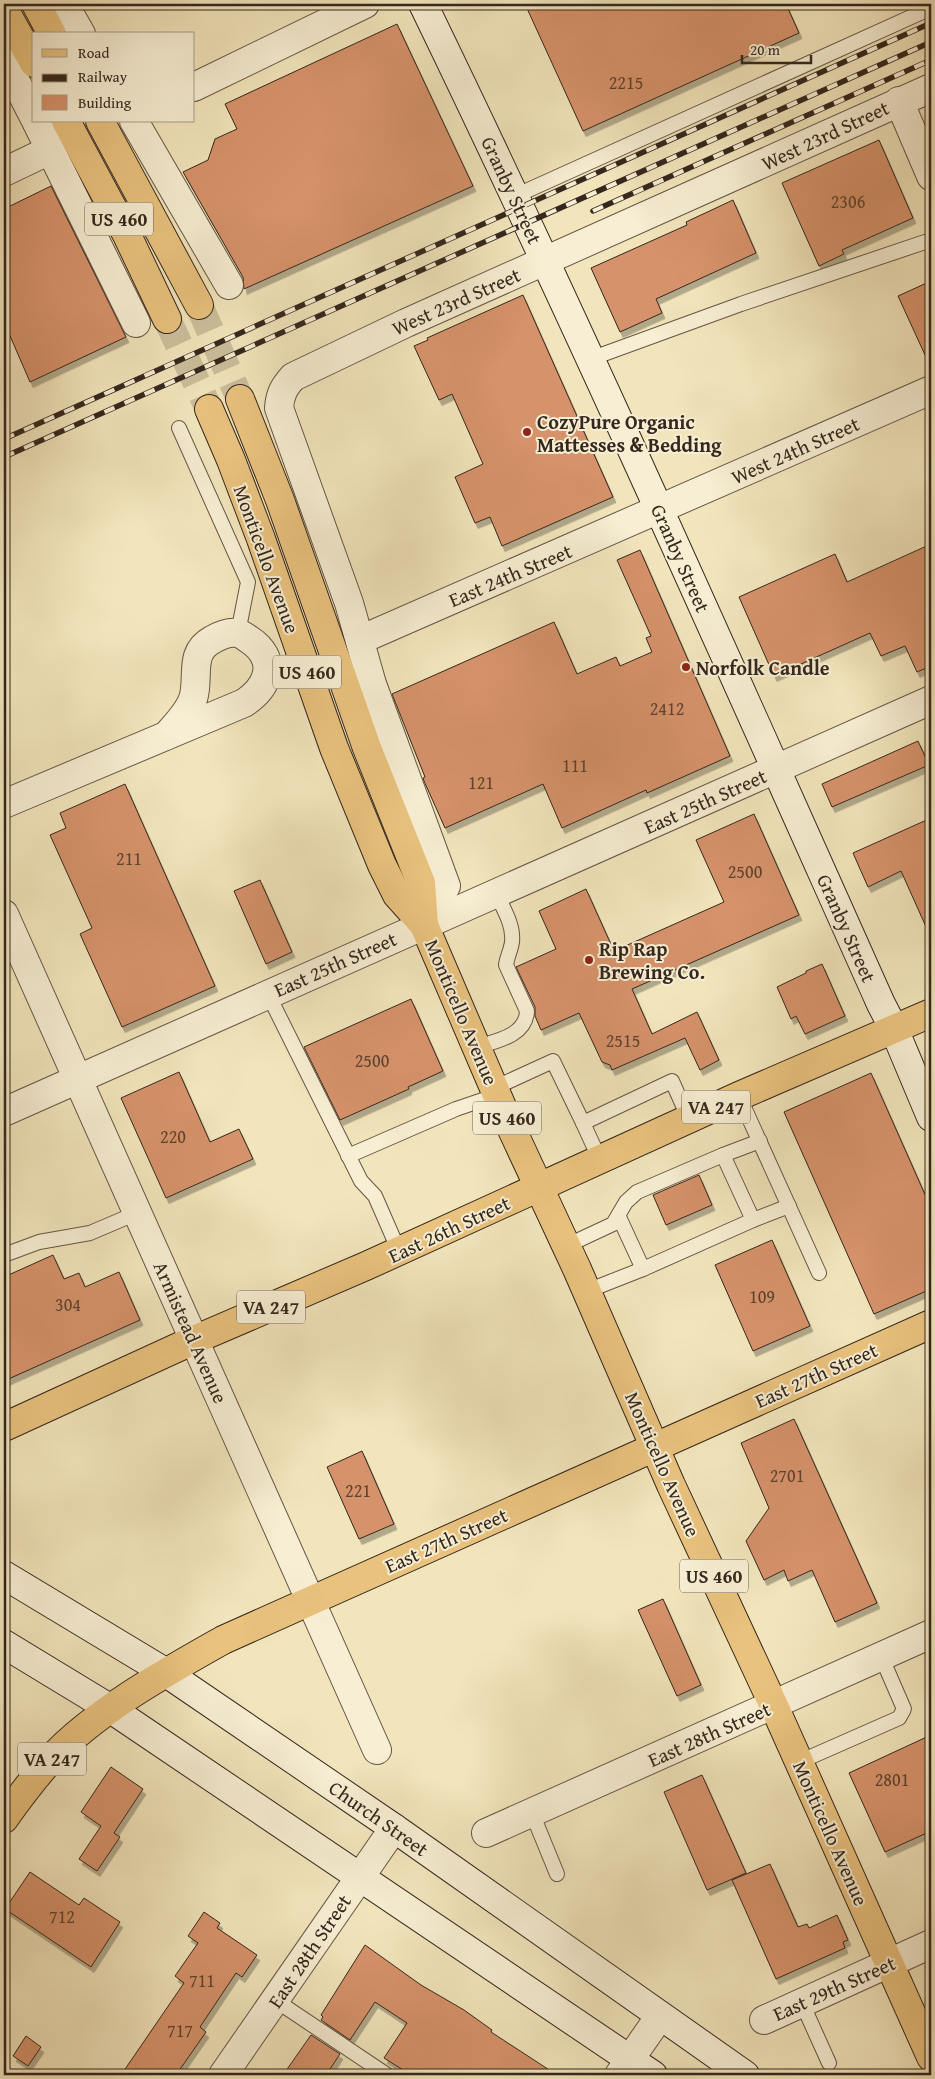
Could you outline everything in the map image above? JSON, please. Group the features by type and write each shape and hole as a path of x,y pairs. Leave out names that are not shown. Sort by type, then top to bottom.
{"main road":[{"path":"36,4 51,32"},
{"path":"4,9 32,59"},
{"name":"US 460","path":"67,122 127,235 167,319"},
{"name":"US 460","path":"101,122 199,305"},
{"name":"Monticello Avenue","path":"240,399 280,500 367,748 421,883 424,925"},
{"name":"Monticello Avenue","path":"209,409 231,460 334,748 359,811 397,895 424,925 655,1447 929,2051"},
{"name":"VA 247","path":"894,1030 931,1013"},
{"name":"East 26th Street","path":"4,1427 194,1340 539,1188 739,1096 894,1030"},
{"name":"East 27th Street","path":"4,1819 52,1758 80,1732 166,1672 223,1640 931,1324"},
{"path":"919,2075 929,2051"}],"street":[{"path":"64,4 80,32"},
{"path":"195,87 365,4"},
{"name":"Granby Street","path":"423,4 545,260 660,510 894,1030 931,1117"},
{"path":"4,59 32,113"},
{"name":"West 23rd Street","path":"424,925 446,886 372,684 349,603 279,408 280,397 284,387 293,377 406,322 931,88"},
{"path":"899,101 931,176"},
{"path":"36,122 136,323"},
{"path":"135,122 229,285"},
{"path":"4,172 50,150"},
{"name":"West 24th Street","path":"660,510 931,390"},
{"name":"East 24th Street","path":"360,640 660,510"},
{"path":"4,804 166,736 244,703 255,696 265,681 268,671 266,658 256,645 238,633 226,634 210,641 198,652 195,664 193,698 185,714 166,736"},
{"name":"East 25th Street","path":"4,1112 931,700"},
{"name":"Armistead Avenue","path":"4,914 377,1750"},
{"name":"Church Street","path":"4,1576 166,1672 394,1828 745,2075"},
{"name":"East 28th Street","path":"486,1833 774,1706 931,1634"},
{"path":"4,1644 111,1709 360,1877 624,2067 653,2075"},
{"name":"East 28th Street","path":"224,2075 394,1828"},
{"name":"East 29th Street","path":"764,2020 931,1944"},
{"path":"624,2067 660,2016"}],"lane":[{"path":"515,196 931,8"},
{"path":"590,359 742,304 931,240"},
{"path":"179,428 248,582 238,633"},
{"path":"477,1048 509,1037 523,1025 527,1012 506,965 513,934 510,922 496,893"},
{"path":"268,994 361,1182 375,1196 399,1251"},
{"path":"348,1156 496,1091 553,1062 600,1160"},
{"path":"583,1122 672,1081 689,1119"},
{"path":"739,1096 819,1273"},
{"path":"566,1246 612,1224 619,1217 626,1202 637,1192 760,1141"},
{"path":"723,1155 753,1220"},
{"path":"587,1291 789,1206"},
{"path":"4,1255 40,1242 90,1233 137,1213"},
{"path":"619,1217 643,1269"},
{"path":"799,1762 899,1718 904,1709 881,1656"},
{"path":"532,1813 558,1874"},
{"path":"275,2000 387,2075"},
{"path":"802,2003 829,2063"}],"building":[{"path":"525,4 786,4 799,33 583,131"},
{"path":"397,24 473,186 244,289 243,277 183,172 208,160 215,139 237,129 225,104"},
{"path":"879,140 913,218 842,250 844,254 819,266 782,183"},
{"path":"51,186 126,337 30,382 4,322 4,209"},
{"path":"733,200 756,253 656,299 662,313 620,332 591,268 687,225 686,222"},
{"path":"931,281 931,368 898,296"},
{"name":"CozyPure Organic Mattesses & Bedding","path":"523,295 613,497 502,546 490,517 475,523 455,477 483,464 452,394 439,400 414,346 428,340 427,338"},
{"path":"931,544 931,666 917,672 905,646 881,656 870,633 774,676 739,597 835,554 847,582"},
{"path":"640,550 730,756 647,793 646,790 562,828 543,784 445,828 424,781 423,778 425,777 392,694 554,622 577,674 616,657 620,666 652,652 646,638 651,636 617,560"},
{"path":"918,741 929,765 832,807 822,784"},
{"path":"125,784 215,986 122,1027 80,934 92,928 50,835 66,828 60,813"},
{"path":"754,814 799,915 632,989 652,1034 697,1012 719,1060 700,1070 685,1038 612,1070 610,1065 602,1062 579,1013 541,1030 535,1016 535,1007 516,967 556,949 539,911 586,889 614,951 724,902 696,840"},
{"path":"931,818 931,938 901,871 868,887 853,853"},
{"path":"260,880 292,952 266,964 234,891"},
{"path":"822,964 845,1016 805,1034 796,1016 791,1019 777,987"},
{"path":"411,999 443,1071 408,1087 409,1089 340,1120 304,1047"},
{"path":"179,1072 210,1142 239,1129 253,1159 166,1198 121,1098"},
{"path":"871,1073 931,1208 931,1289 874,1314 784,1112"},
{"path":"699,1175 712,1205 666,1225 653,1195"},
{"path":"772,1240 810,1326 753,1351 715,1265"},
{"path":"53,1255 64,1279 79,1273 85,1287 119,1272 140,1320 4,1381 4,1277"},
{"path":"794,1419 877,1603 835,1622 812,1570 788,1581 784,1570 764,1580 746,1541 769,1508 741,1443"},
{"path":"362,1451 394,1524 359,1539 327,1467"},
{"path":"663,1599 701,1685 677,1696 638,1610"},
{"path":"931,1735 931,1831 885,1852 849,1773"},
{"path":"111,1767 143,1789 114,1833 120,1837 97,1871 79,1859 101,1826 81,1812"},
{"path":"702,1775 746,1873 707,1890 664,1792"},
{"path":"770,1864 798,1927 807,1924 809,1928 837,1915 848,1940 843,1942 845,1948 776,1979 732,1880"},
{"path":"30,1872 79,1905 84,1898 120,1922 91,1967 5,1909"},
{"path":"204,1912 220,1923 217,1928 257,1955 242,1977 236,1973 200,2027 206,2032 176,2075 121,2075 184,1983 175,1976 198,1943 188,1936"},
{"path":"365,1945 421,1985 464,2010 492,2030 491,2032 557,2075 411,2075 384,2058 407,2023 375,2002 350,2040 321,2020 323,2017 321,2015"},
{"path":"311,2035 340,2054 326,2075 283,2075"},
{"path":"26,2036 41,2047 28,2066 13,2056"}],"tunnel":[{"path":"199,305 240,399"},
{"path":"167,319 209,409"}],"railway":[{"path":"4,439 931,23"},
{"path":"4,457 931,42"},
{"path":"593,211 931,60"}],"place":[{"name":"CozyPure Organic Mattesses & Bedding","path":"527,432"},
{"name":"Norfolk Candle","path":"686,667"},
{"name":"Rip Rap Brewing Co.","path":"589,960"}]}
